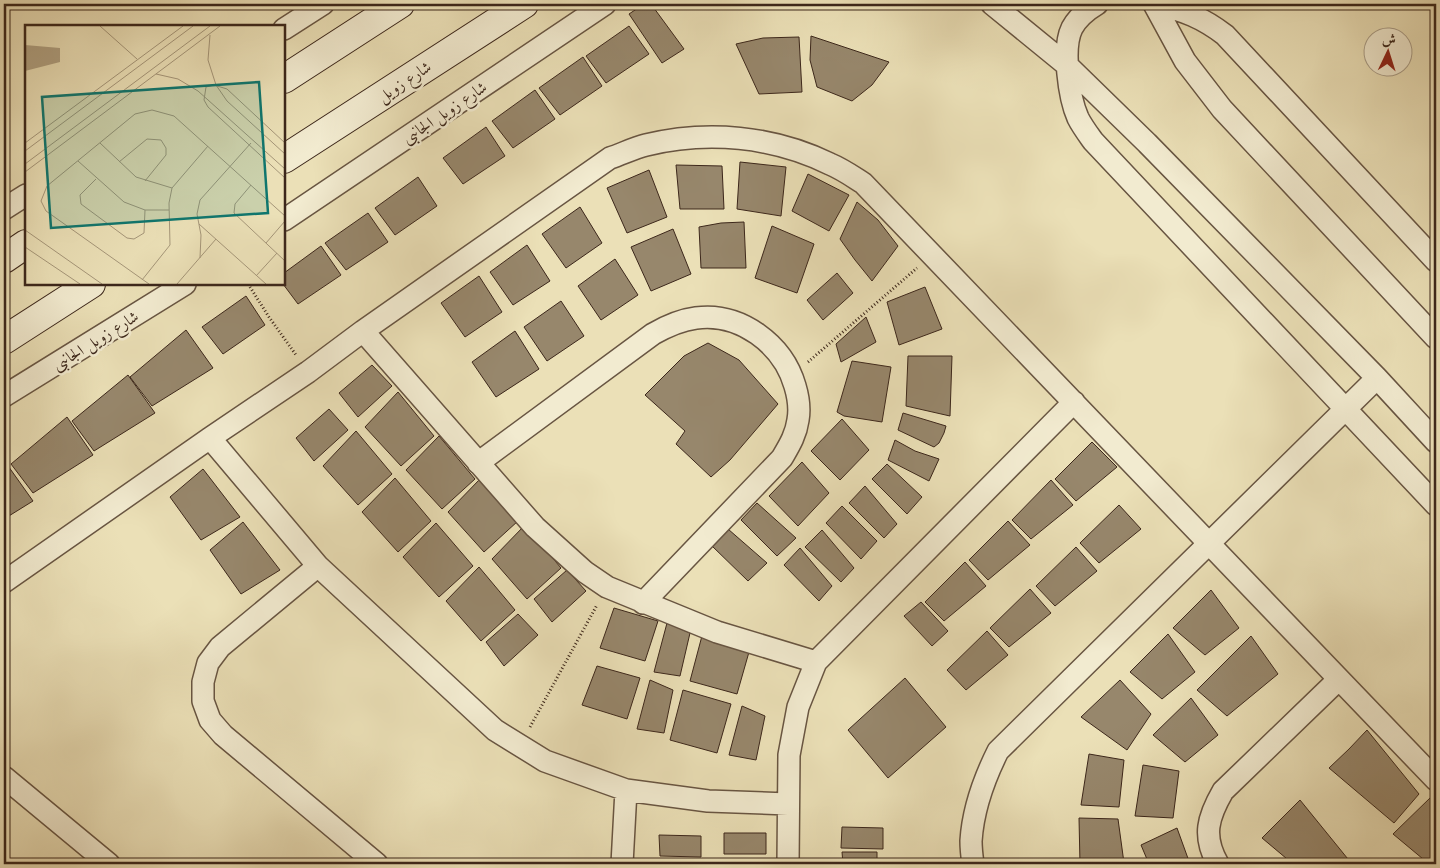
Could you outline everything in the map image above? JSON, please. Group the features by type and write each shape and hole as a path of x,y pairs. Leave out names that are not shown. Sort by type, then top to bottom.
{"main road":[{"path":"285,78 400,4"},
{"name":"شارع زويل","path":"285,158 524,4"},
{"path":"4,258 25,245"},
{"path":"4,340 89,285"}],"street":[{"path":"285,28 324,4"},
{"name":"شارع زويل الجانبى","path":"285,219 605,4"},
{"path":"992,4 1068,66 1147,143 1377,378 1436,442"},
{"path":"1097,4 1084,12 1072,28 1067,47 1070,93 1078,118 1093,141 1436,505"},
{"path":"1155,4 1193,14 1225,35 1436,261"},
{"path":"1155,4 1185,61 1222,109 1436,338"},
{"path":"4,582 308,372 362,331 610,158 646,145 683,138 721,137 759,140 796,149 830,164 863,183 1436,780"},
{"path":"4,209 25,196"},
{"name":"شارع زويل الجانبى","path":"4,396 184,285"},
{"path":"478,463 653,334 674,323 697,318 721,319 744,325 764,338 780,355 792,375 798,396 799,418 793,440 782,458 643,603"},
{"path":"362,331 536,527 585,572 607,587 717,632 816,662"},
{"path":"973,864 972,840 976,810 984,779 998,751 1208,542 1377,378"},
{"path":"788,864 789,755 798,708 816,662 1074,402"},
{"path":"210,438 318,566 495,730 520,746 545,761 626,790 708,801 788,804"},
{"path":"318,566 220,647 208,663 203,682 204,701 210,720 223,735 378,864"},
{"path":"1218,864 1212,853 1208,831 1212,810 1223,790 1339,678"},
{"path":"4,778 109,864"},
{"path":"622,864 626,790"}],"path":[{"path":"792,375 932,255"},
{"path":"249,285 308,372"},
{"path":"520,746 607,587"}],"building":[{"path":"644,4 651,4 684,49 662,63 629,14"},
{"path":"629,26 649,54 606,83 586,56"},
{"path":"811,36 889,62 872,85 852,101 817,87 810,60"},
{"path":"799,37 802,92 759,94 736,44 763,38"},
{"path":"583,57 602,86 560,115 539,88"},
{"path":"535,90 555,119 513,148 492,121"},
{"path":"486,127 505,156 463,184 443,158"},
{"path":"740,162 786,167 781,216 737,209"},
{"path":"676,165 722,166 724,209 680,209"},
{"path":"649,170 667,217 627,233 607,188"},
{"path":"808,174 849,195 829,231 792,211"},
{"path":"418,177 437,206 395,235 375,208"},
{"path":"857,202 878,220 898,246 872,281 840,239"},
{"path":"580,207 602,243 566,268 542,234"},
{"path":"368,213 388,242 346,270 325,243"},
{"path":"744,222 746,268 701,268 699,227 721,223"},
{"path":"772,226 814,244 797,293 755,278"},
{"path":"673,229 691,274 651,291 631,247"},
{"path":"527,245 550,281 513,305 490,272"},
{"path":"321,246 341,275 298,304 284,285 285,272"},
{"path":"615,259 638,295 601,320 578,286"},
{"path":"837,273 853,293 823,320 807,300"},
{"path":"479,276 502,312 465,337 441,303"},
{"path":"925,287 942,329 899,345 887,302"},
{"path":"246,296 265,325 223,354 202,327"},
{"path":"561,301 584,336 547,361 524,327"},
{"path":"866,317 876,342 841,362 836,344"},
{"path":"186,330 213,368 152,406 130,377"},
{"path":"515,331 539,369 496,397 472,362"},
{"path":"708,343 739,360 778,404 730,460 711,477 676,444 685,431 645,395 684,356"},
{"path":"908,356 952,356 950,416 906,406"},
{"path":"852,361 891,367 882,422 844,416 837,412"},
{"path":"372,365 392,386 358,417 339,393"},
{"path":"128,375 155,413 94,451 72,421"},
{"path":"398,392 434,436 401,466 365,427"},
{"path":"329,409 348,430 314,461 296,438"},
{"path":"903,413 946,426 939,443 934,447 898,430"},
{"path":"67,417 93,455 33,493 11,464"},
{"path":"842,419 869,450 840,480 811,451"},
{"path":"356,431 392,474 358,505 323,466"},
{"path":"439,436 475,479 442,509 406,470"},
{"path":"895,440 915,451 939,459 929,481 888,460"},
{"path":"1092,442 1117,467 1076,501 1055,479"},
{"path":"802,462 829,493 798,526 769,496"},
{"path":"6,463 33,501 4,519 4,464"},
{"path":"887,464 922,497 907,514 872,479"},
{"path":"203,469 240,517 201,540 170,497"},
{"path":"395,478 431,521 398,552 362,512"},
{"path":"481,478 518,521 484,552 448,512"},
{"path":"1051,480 1073,505 1031,539 1012,520"},
{"path":"865,486 897,524 884,538 849,503"},
{"path":"757,503 796,538 777,556 741,520"},
{"path":"1119,505 1141,529 1099,563 1080,543"},
{"path":"842,506 877,541 861,559 826,523"},
{"path":"1008,521 1030,545 988,580 969,560"},
{"path":"243,522 280,570 241,594 210,550"},
{"path":"436,523 473,566 439,597 403,557"},
{"path":"525,525 561,568 527,599 492,559"},
{"path":"728,529 767,563 748,581 711,545"},
{"path":"822,530 854,568 841,582 805,547"},
{"path":"1076,547 1097,571 1055,606 1036,586"},
{"path":"800,548 832,586 819,601 784,565"},
{"path":"965,562 986,586 944,621 925,602"},
{"path":"479,567 515,610 481,641 446,601"},
{"path":"567,570 586,591 552,622 534,599"},
{"path":"1030,589 1051,613 1009,647 990,628"},
{"path":"1211,590 1239,628 1205,655 1173,628"},
{"path":"921,602 948,631 932,646 904,616"},
{"path":"614,608 658,621 645,661 600,648"},
{"path":"518,614 538,635 504,666 486,642"},
{"path":"667,623 690,633 680,676 654,672"},
{"path":"987,631 1008,655 966,690 947,670"},
{"path":"703,632 751,645 737,694 690,681"},
{"path":"1168,634 1195,672 1162,699 1130,672"},
{"path":"1251,636 1278,674 1227,716 1197,690"},
{"path":"597,666 640,678 627,719 582,705"},
{"path":"905,678 946,727 888,778 848,730"},
{"path":"650,680 673,690 664,733 637,729"},
{"path":"1120,680 1151,714 1127,750 1081,717"},
{"path":"683,690 731,704 717,753 670,740"},
{"path":"1191,698 1218,735 1185,762 1153,735"},
{"path":"742,706 765,716 756,760 729,755"},
{"path":"1367,730 1419,794 1394,823 1329,768"},
{"path":"1089,754 1124,760 1119,807 1081,805"},
{"path":"1143,765 1179,771 1173,818 1135,816"},
{"path":"1431,797 1436,804 1436,864 1429,864 1393,834"},
{"path":"1300,800 1352,864 1293,864 1262,838"},
{"path":"1079,818 1118,819 1124,863 1080,864"},
{"path":"842,827 883,828 883,849 841,848"},
{"path":"1177,828 1190,864 1149,864 1141,845"},
{"path":"724,833 766,833 766,854 724,854"},
{"path":"659,835 701,836 701,857 660,856"},
{"path":"842,852 877,852 877,864 843,864"},
{"path":"901,859 944,860 943,864 901,864"},
{"path":"661,863 704,864 661,864"}]}
